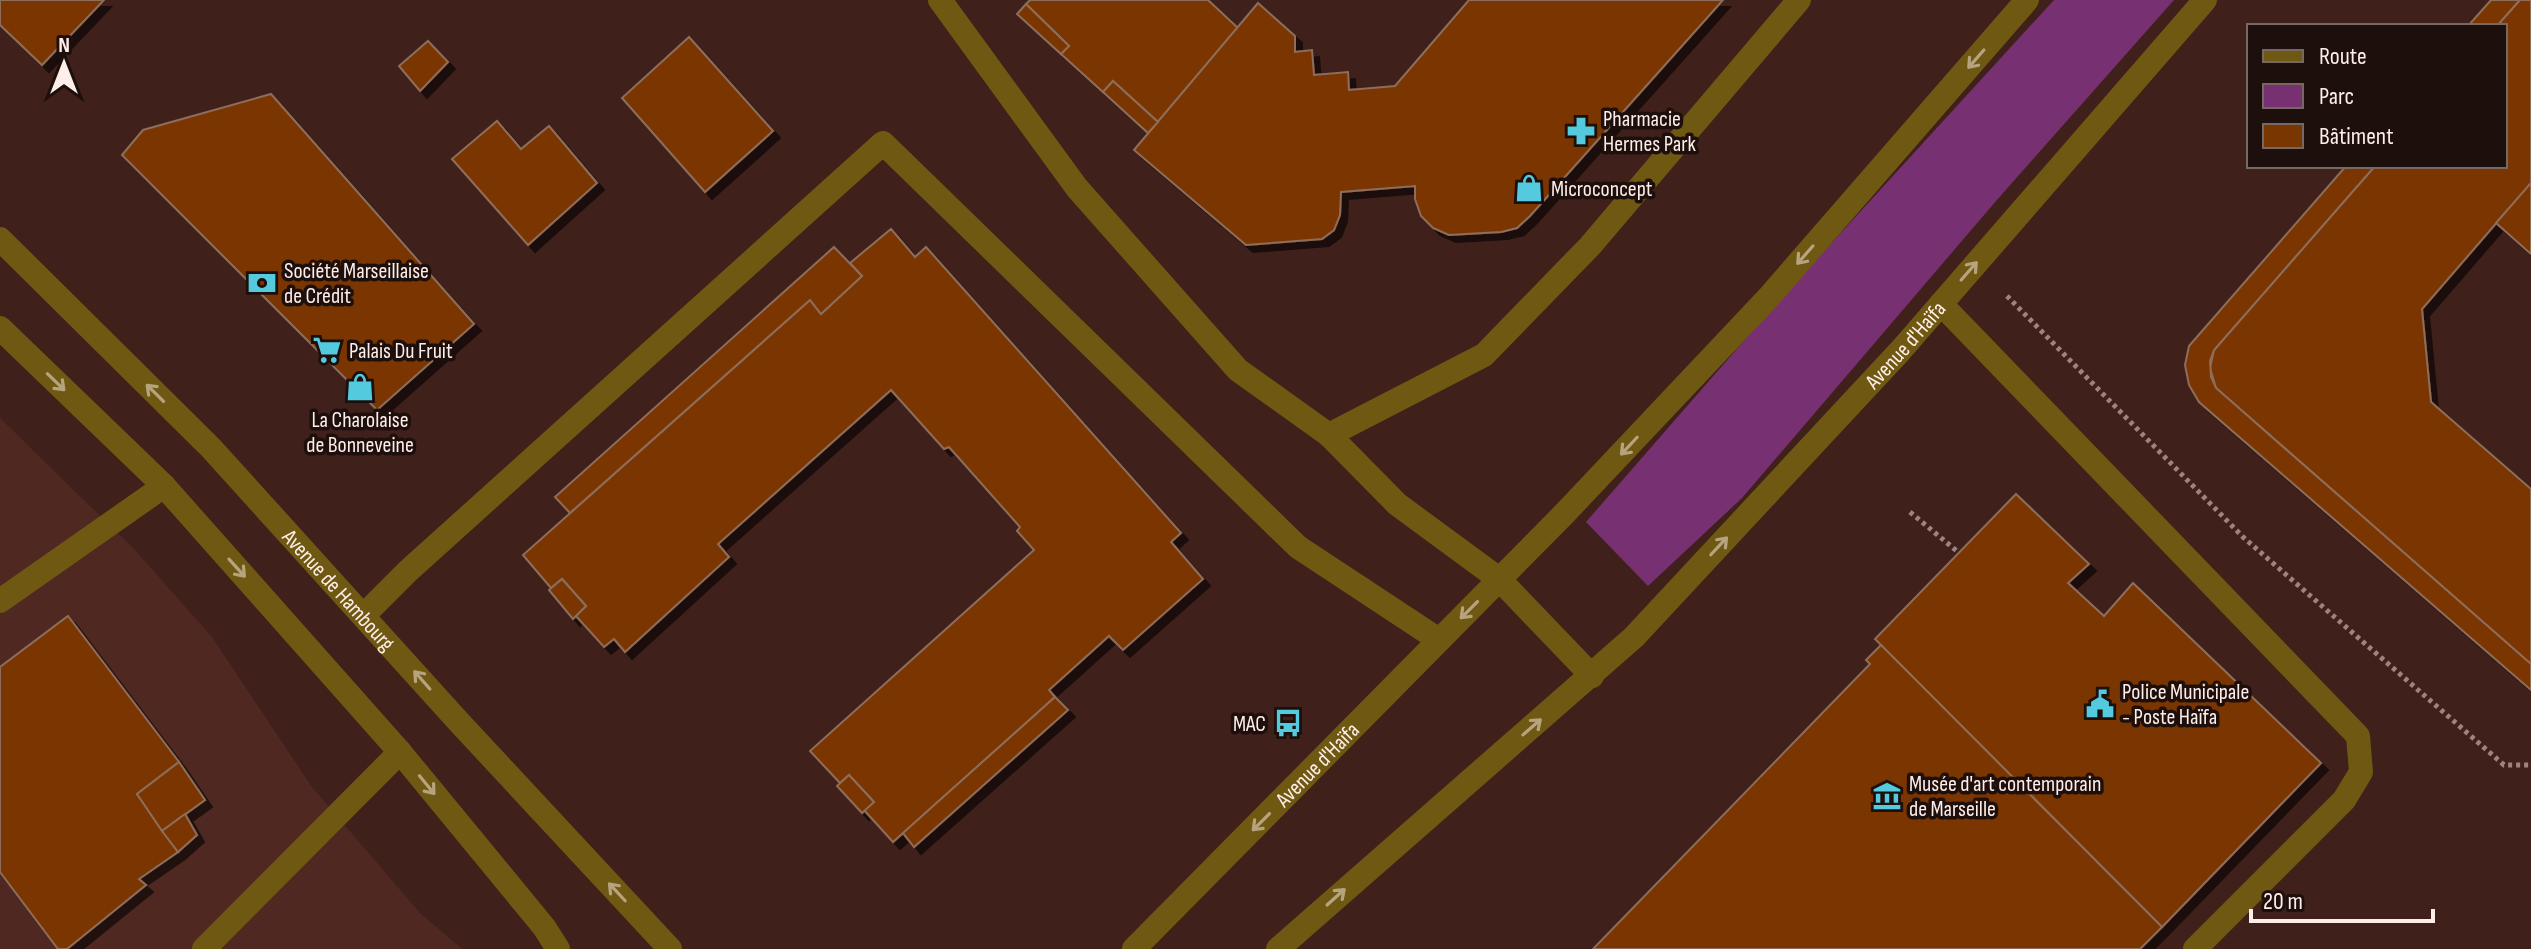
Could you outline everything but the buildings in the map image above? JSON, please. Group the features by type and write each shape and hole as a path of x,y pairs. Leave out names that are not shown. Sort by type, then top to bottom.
{"street":[{"path":"940,0 1077,188 1238,370 1329,435 1397,504 1499,579 1592,676"},
{"path":"1329,435 1484,355 1590,246 1799,0"},
{"name":"Avenue d'Haïfa","path":"1134,949 1565,513 1768,298 2027,0"},
{"name":"Avenue d'Haïfa","path":"1278,949 1634,637 1941,304 2205,0"},
{"path":"364,615 408,571 883,143 1298,547 1439,640"},
{"name":"Avenue de Hambourg","path":"0,239 211,448 670,949"},
{"path":"1941,304 2358,736 2361,772 2344,800 2195,949"},
{"path":"0,328 164,486 400,752 544,927 558,949"},
{"path":"0,601 164,486"},
{"path":"204,949 400,752"}],"path":[{"path":"1976,263 2243,537 2504,765 2531,765"},
{"path":"1910,512 1958,552"}],"shaded area":[{"path":"0,418 136,551 212,637 312,787 420,913 462,949 0,949"}],"green space":[{"path":"2054,0 2174,0 1996,201 1742,498 1648,586 1586,522 1784,295"}],"place":[{"name":"Pharmacie Hermes Park","path":"1581,131"},
{"name":"Microconcept","path":"1529,188"},
{"name":"Société Marseillaise de Crédit","path":"262,283"},
{"name":"Palais Du Fruit","path":"327,350"},
{"name":"La Charolaise de Bonneveine","path":"360,387"},
{"name":"Police Municipale - Poste Haïfa","path":"2100,704"},
{"name":"MAC","path":"1288,723"},
{"name":"Musée d'art contemporain de Marseille","path":"1887,796"}]}
